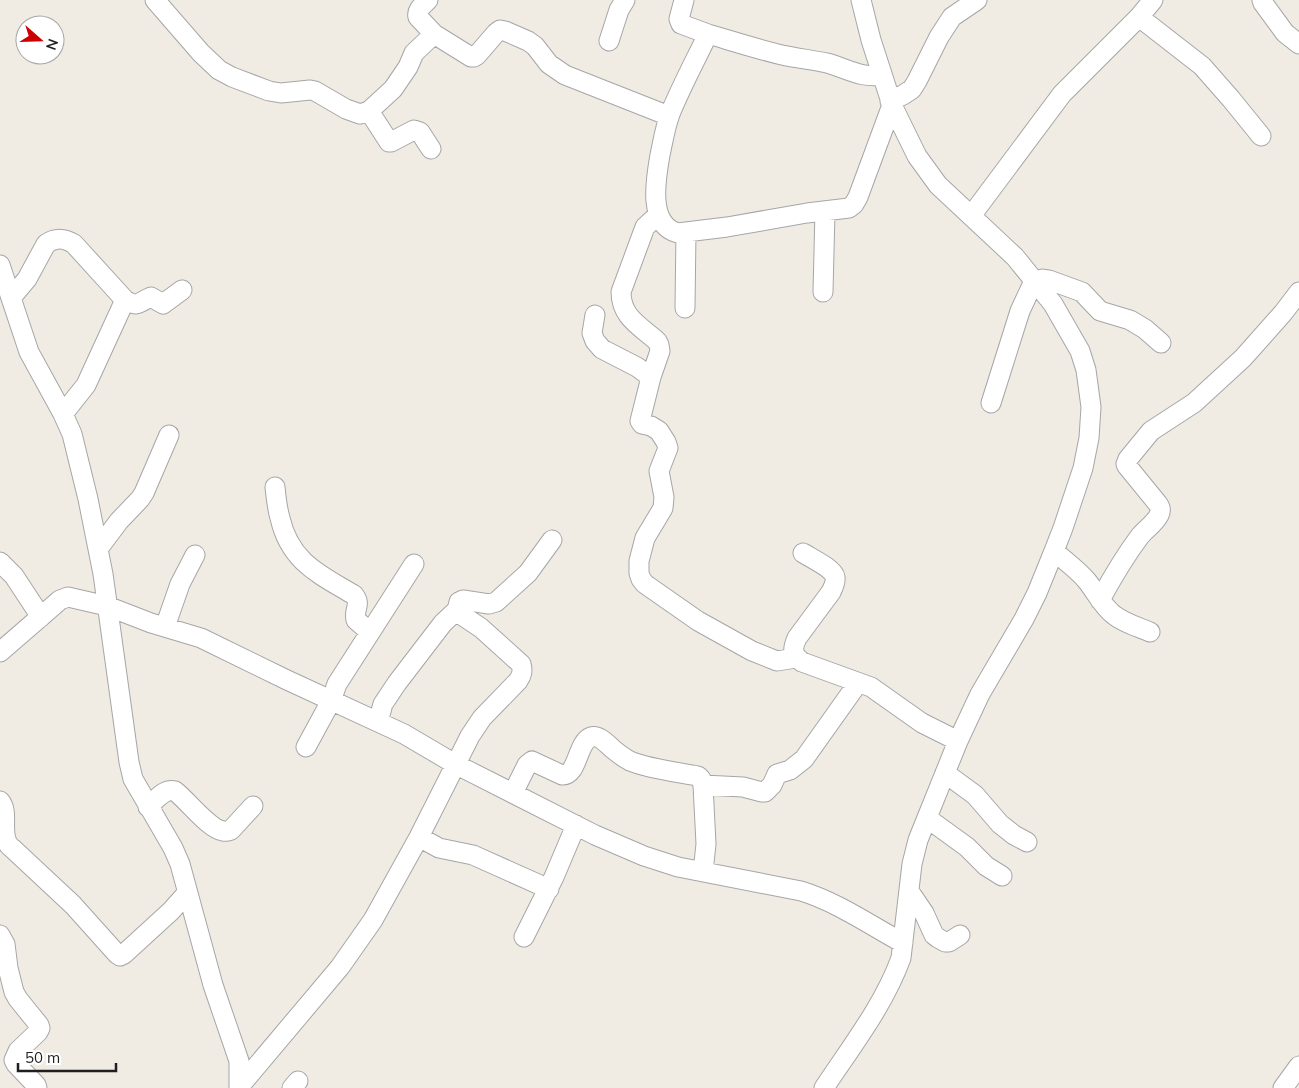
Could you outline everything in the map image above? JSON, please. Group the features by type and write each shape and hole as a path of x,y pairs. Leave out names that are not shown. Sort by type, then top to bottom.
{"street":[{"path":"155,0 201,53 219,70 269,91 281,93 315,90 346,110 360,114 369,111 393,89 405,73 414,53 434,34"},
{"path":"428,0 418,11 418,17 434,34 466,54 474,57 496,33 500,30 505,31 535,46 549,64 565,76 669,116"},
{"path":"609,41 619,10 625,0"},
{"path":"684,0 679,19 681,24 708,34 781,54 825,63 861,75 882,75"},
{"path":"824,1088 876,1009 897,968 901,958 912,864 918,840 980,694 1024,620 1037,593 1083,468 1090,438 1091,407 1089,383 1080,351 1053,304 1015,257 938,184 916,156 891,103 871,40 861,0"},
{"path":"708,34 669,116 656,178 655,190 658,215 671,231 678,233 849,208 858,197 891,103 912,89 939,37 952,17 977,0"},
{"path":"971,216 1062,94 1139,17 1153,0"},
{"path":"1262,0 1285,33 1299,44"},
{"path":"1139,17 1202,66 1261,136"},
{"path":"369,111 389,142 417,130 431,149"},
{"path":"823,292 824,211"},
{"path":"658,215 645,227 622,292 621,302 625,312 659,345 660,351 651,377 640,421 642,424 651,426 659,431 668,448 659,471 664,497 663,508 644,542 639,561 639,573 645,584 698,621 752,652 777,661 796,658"},
{"path":"685,308 686,232"},
{"path":"11,298 26,279 46,244 59,238 74,244 125,300 140,304 151,297 163,304 182,290"},
{"path":"0,266 29,352 72,434 88,499 103,574 133,779 180,864 213,986 239,1061 239,1088"},
{"path":"1034,281 1049,280 1082,292 1100,311 1130,320 1161,342"},
{"path":"991,403 1020,311 1034,281"},
{"path":"1100,600 1136,542 1158,517 1160,512 1158,504 1127,466 1128,459 1151,431 1194,403 1243,358 1299,292"},
{"path":"63,414 86,385 125,300"},
{"path":"595,315 592,333 595,341 602,349 637,367 651,377"},
{"path":"98,549 119,521 144,493 169,435"},
{"path":"275,487 280,519 286,537 296,556 313,570 354,595 358,604 355,613 356,620 370,632"},
{"path":"378,722 384,704 397,684 443,623 457,610 459,602 463,600 490,604 496,602 528,573 552,540"},
{"path":"1054,551 1087,581 1100,600 1114,615 1123,621 1150,632"},
{"path":"803,553 832,571 836,578 831,592 797,638 794,645 796,658 876,690 922,723 958,742"},
{"path":"165,627 180,584 195,555"},
{"path":"0,562 14,576 41,616"},
{"path":"306,747 331,701 337,684 414,564"},
{"path":"0,652 60,600 68,597 107,606 208,641 378,722 455,764 576,825 644,856 678,867 811,894 834,904 903,943"},
{"path":"239,1088 340,967 373,920 419,837 455,764 482,718 518,681 522,674 521,664 481,628 457,610"},
{"path":"702,785 744,787 765,792 772,785 776,774 790,770 804,759 858,683"},
{"path":"513,793 526,765 532,761 566,776 588,739 592,737 603,740 629,760 698,776 701,779 702,785 706,844 703,872"},
{"path":"945,773 974,795 1000,824 1027,842"},
{"path":"148,806 166,791 175,791 213,826 226,832 231,830 253,806"},
{"path":"0,801 4,807 7,842 73,905 120,956 171,912 187,893"},
{"path":"927,818 967,847 986,866 1002,876"},
{"path":"524,937 549,889 576,825"},
{"path":"419,837 439,848 473,856 549,889"},
{"path":"909,892 924,913 934,935 944,942 949,942 960,935"},
{"path":"0,934 5,944 14,992 40,1028 18,1051 14,1060 37,1088"},
{"path":"1283,1088 1299,1066"}]}
